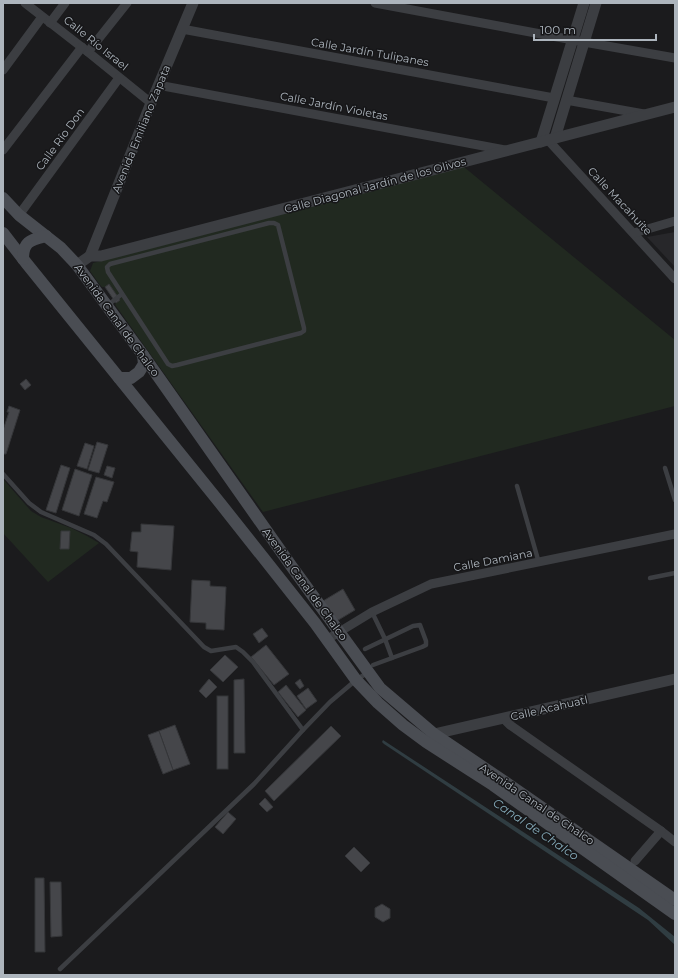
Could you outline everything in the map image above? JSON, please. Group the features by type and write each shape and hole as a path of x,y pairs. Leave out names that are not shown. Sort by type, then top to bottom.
{"main road":[{"name":"Avenida Canal de Chalco","path":"3,198 19,215 61,248 77,265 143,355 255,516 339,632 371,669 380,688 430,738 492,785 675,914"},
{"name":"Avenida Canal de Chalco","path":"3,233 315,623 356,680 378,703 403,725 430,738 505,782 675,900"},
{"path":"23,259 23,253 31,240 46,236"},
{"path":"120,378 131,378 138,372 144,364 143,355"}],"street":[{"name":"Calle Río Israel","path":"25,3 85,49 151,103"},
{"path":"50,23 66,3"},
{"path":"3,150 85,49 127,3"},
{"name":"Avenida Emiliano Zapata","path":"90,256 192,3"},
{"path":"376,3 675,58"},
{"path":"548,140 554,98 584,3"},
{"path":"548,140 566,100 596,3"},
{"path":"3,70 42,17"},
{"name":"Calle Jardín Tulipanes","path":"182,30 554,98"},
{"name":"Calle Río Don","path":"19,215 119,78"},
{"name":"Calle Jardín Violetas","path":"158,85 506,151"},
{"path":"566,100 645,114"},
{"name":"Calle Diagonal Jardín de los Olivos","path":"77,265 90,256 101,256 675,107"},
{"name":"Calle Macahuite","path":"548,140 675,279"},
{"path":"634,233 675,221"},
{"name":"Calle Damiana","path":"326,640 372,612 431,584 675,534"},
{"name":"Calle Acahuatl","path":"430,738 503,718 675,679"},
{"path":"503,718 510,725 675,842"},
{"path":"635,860 661,831"}],"lane":[{"path":"269,223 274,223 278,225 304,331 172,366 168,364 122,294 108,272 107,267 110,264 269,223"},
{"path":"107,306 122,294"},
{"path":"665,468 675,500"},
{"path":"3,474 35,508 94,535 106,544 204,647 211,651 236,647 243,652 253,662 303,730"},
{"path":"516,486 539,563"},
{"path":"650,578 675,573"},
{"path":"372,612 392,658"},
{"path":"60,969 254,784 330,702 371,669 392,658 426,645 426,641 420,625 417,625 365,649"}],"shaded area":[{"path":"464,167 675,340 675,406 263,512 116,306 116,303 105,287 100,285 90,271 93,263"},
{"path":"675,232 675,267 647,237"},
{"path":"3,479 31,511 41,517 71,528 99,543 48,582 3,533"},
{"path":"383,740 639,908 675,937 675,945 648,920 384,744 382,742"}],"building":[{"path":"109,284 120,300 116,303 105,287"},
{"path":"26,379 31,385 25,390 20,384"},
{"path":"9,406 20,410 6,454 3,454 3,430 9,412 7,412"},
{"path":"97,442 108,445 99,473 88,470"},
{"path":"85,443 94,446 87,469 77,466"},
{"path":"61,465 70,468 56,513 46,510"},
{"path":"107,466 115,468 112,478 104,475"},
{"path":"75,469 92,475 79,516 62,510"},
{"path":"96,477 114,482 107,502 103,501 97,518 84,514"},
{"path":"141,524 174,526 171,570 137,567 138,552 130,551 132,532 141,532"},
{"path":"61,531 70,531 69,549 60,549"},
{"path":"192,580 210,581 210,586 226,587 224,630 206,629 206,623 190,622"},
{"path":"343,589 355,610 335,622 323,601"},
{"path":"262,628 268,636 259,643 253,634"},
{"path":"266,645 289,674 274,685 251,657"},
{"path":"225,655 238,667 223,682 210,670"},
{"path":"209,679 217,687 206,698 199,691"},
{"path":"244,679 245,753 234,753 234,680"},
{"path":"300,679 304,686 300,689 295,683"},
{"path":"286,685 306,710 298,717 278,692"},
{"path":"308,688 317,701 306,709 297,696"},
{"path":"217,696 228,696 228,769 217,769"},
{"path":"175,725 190,764 173,770 159,731"},
{"path":"331,726 341,736 274,801 265,791"},
{"path":"159,731 173,770 163,774 148,735"},
{"path":"265,798 273,807 267,812 259,804"},
{"path":"228,812 236,819 223,834 215,827"},
{"path":"354,847 370,863 361,872 345,856"},
{"path":"35,878 44,878 45,952 35,952"},
{"path":"50,882 61,882 62,936 51,937"},
{"path":"382,904 390,909 390,918 383,922 375,917 375,908"}],"water label":[{"name":"Canal de Chalco","path":"536,829"}]}
